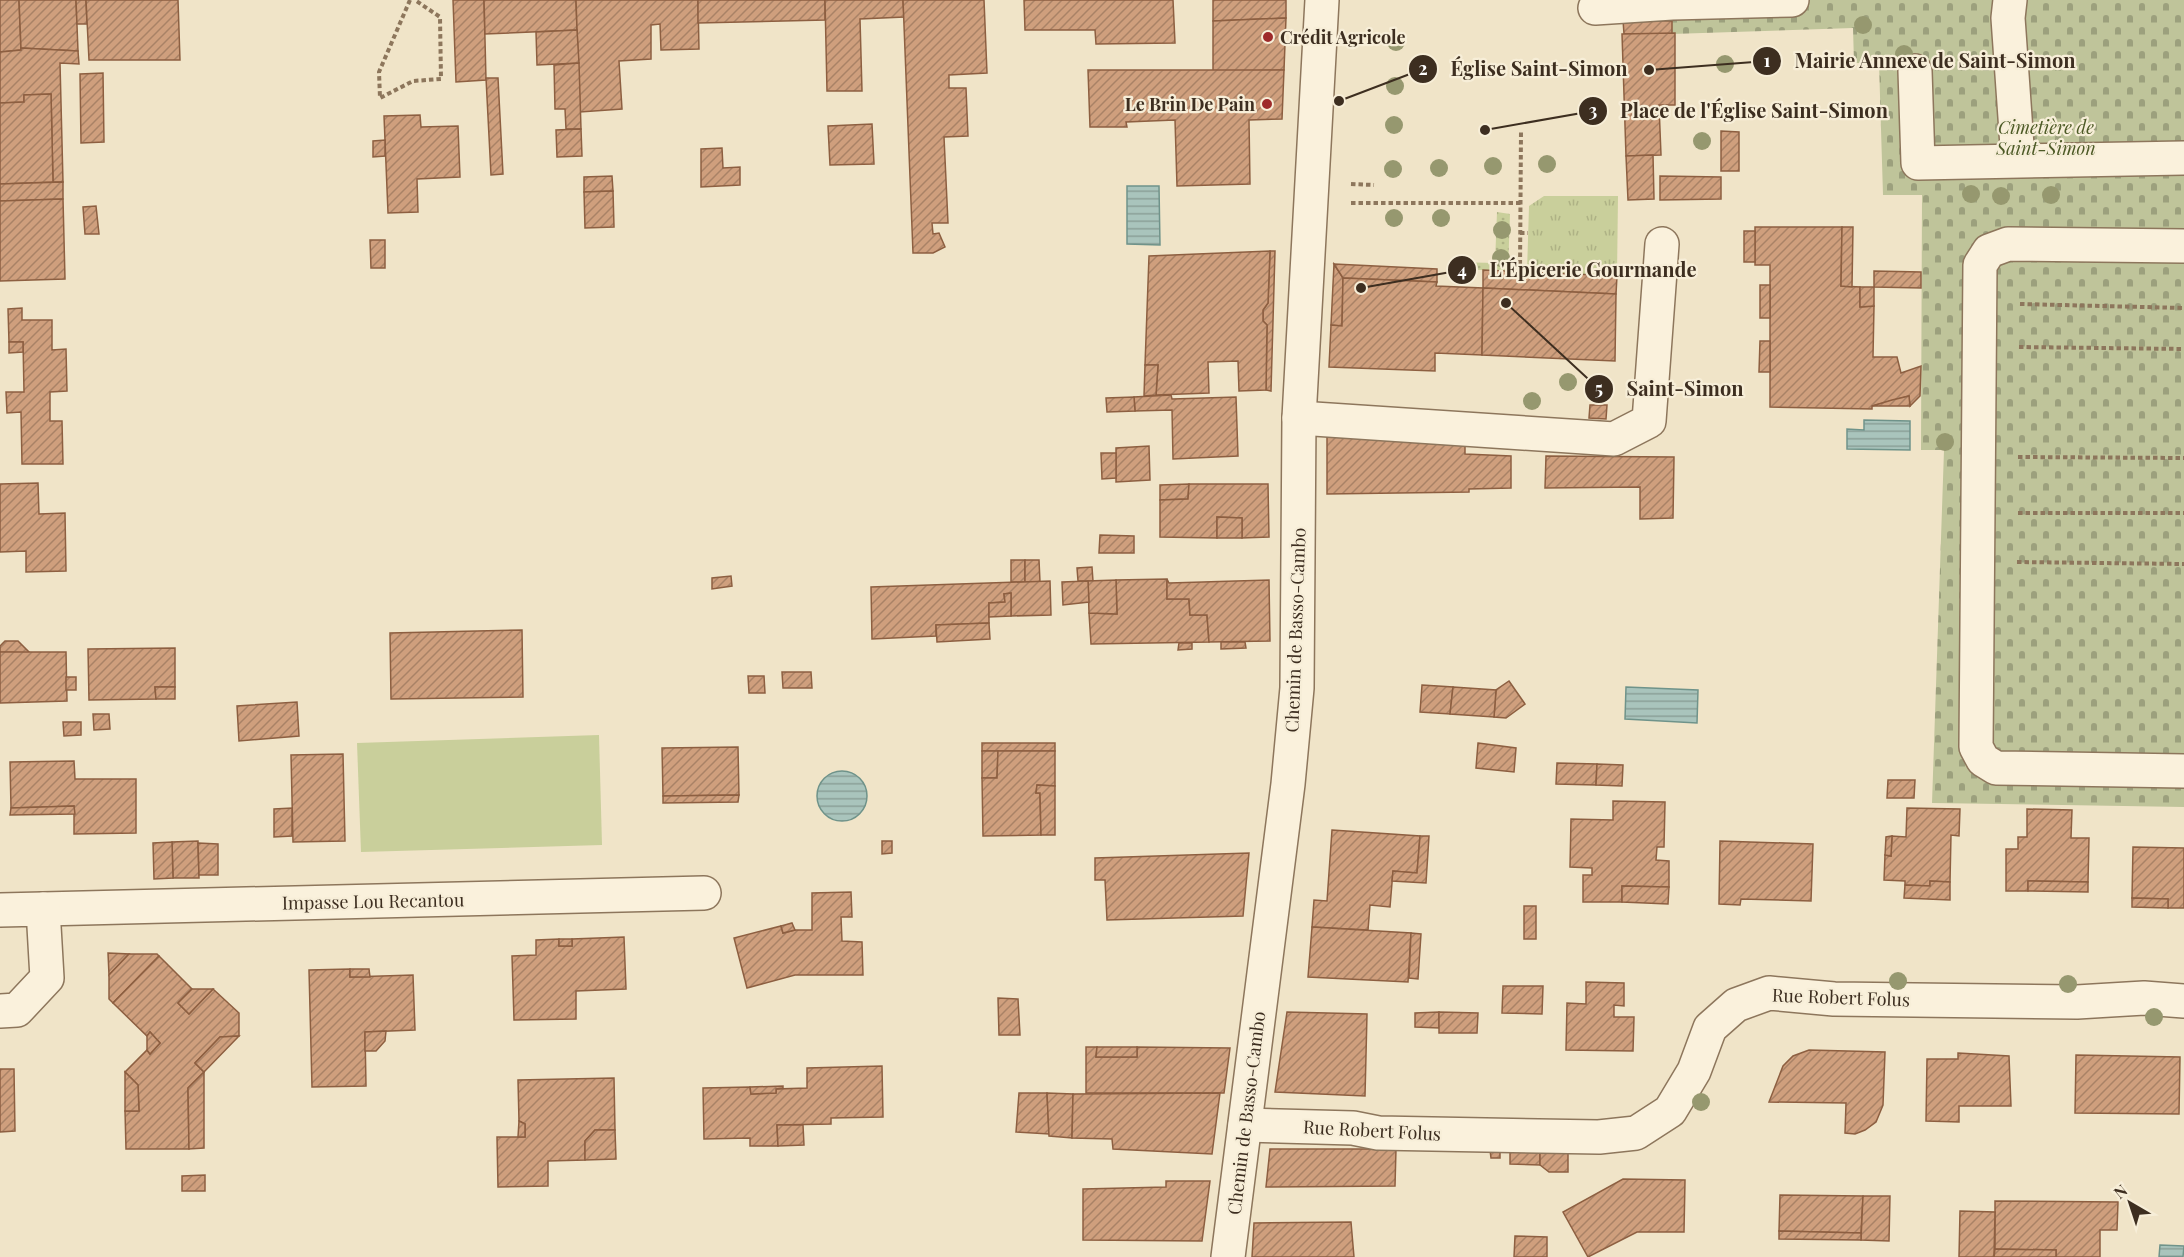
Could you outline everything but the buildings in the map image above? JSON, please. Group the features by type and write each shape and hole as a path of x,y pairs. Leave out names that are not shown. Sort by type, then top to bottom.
{"street":[{"name":"Chemin de Basso-Cambo","path":"1228,1257 1288,784 1297,688 1299,418 1322,0"},
{"path":"1595,8 1672,3 1792,0"},
{"path":"2010,0 2008,18 2018,160"},
{"path":"1915,70 1918,163 2184,158"},
{"path":"1299,418 1614,439 1649,421 1662,244"},
{"path":"2184,246 2008,244 1989,251 1980,265 1976,747 1983,760 1996,768 2184,771"},
{"name":"Impasse Lou Recantou","path":"0,910 704,893"},
{"path":"0,1011 17,1010 47,978 43,909"},
{"name":"Rue Robert Folus","path":"1245,1125 1353,1128 1378,1133 1599,1137 1636,1133 1670,1111 1694,1071 1710,1028 1736,1005 1769,993 1834,999 2077,1002 2144,998 2184,1001"}],"path":[{"path":"410,0 379,72 380,98 413,81 441,79 440,17 416,0"},
{"path":"1520,272 1521,131"},
{"path":"1347,184 1374,185"},
{"path":"1346,203 1521,203"},
{"path":"1520,233 1528,233"},
{"path":"1980,303 2184,308"},
{"path":"1979,347 2184,349"},
{"path":"1978,457 2184,458"},
{"path":"1978,512 2184,513"},
{"path":"1978,561 2184,564"}],"green space":[{"name":"Cimetière de Saint-Simon","path":"1672,0 2184,0 2184,807 1932,803 1944,450 1921,450 1922,195 1883,195 1879,63 1854,63 1853,28 1672,34"},
{"path":"1544,196 1618,196 1617,276 1527,272 1529,206"},
{"path":"1497,212 1510,214 1508,271 1453,269 1453,262 1495,263"},
{"path":"599,735 602,845 361,852 357,743"}],"water":[{"path":"1127,186 1159,186 1160,245 1127,244"},
{"path":"1864,420 1910,421 1910,450 1847,449 1847,429 1864,430"},
{"path":"1626,687 1698,690 1697,723 1625,719"},
{"path":"837,771 847,771 860,778 867,791 867,801 860,814 847,821 837,821 828,817 821,810 817,801 817,791 821,782 828,775"},
{"path":"2160,1245 2184,1246 2183,1257 2159,1257"}],"place":[{"name":"Crédit Agricole","path":"1268,37"},
{"name":"Mairie Annexe de Saint-Simon","path":"1649,70"},
{"name":"Église Saint-Simon","path":"1339,101"},
{"name":"Le Brin De Pain","path":"1267,104"},
{"name":"Place de l'Église Saint-Simon","path":"1485,130"},
{"name":"L'Épicerie Gourmande","path":"1361,288"},
{"name":"Saint-Simon","path":"1506,303"}]}
